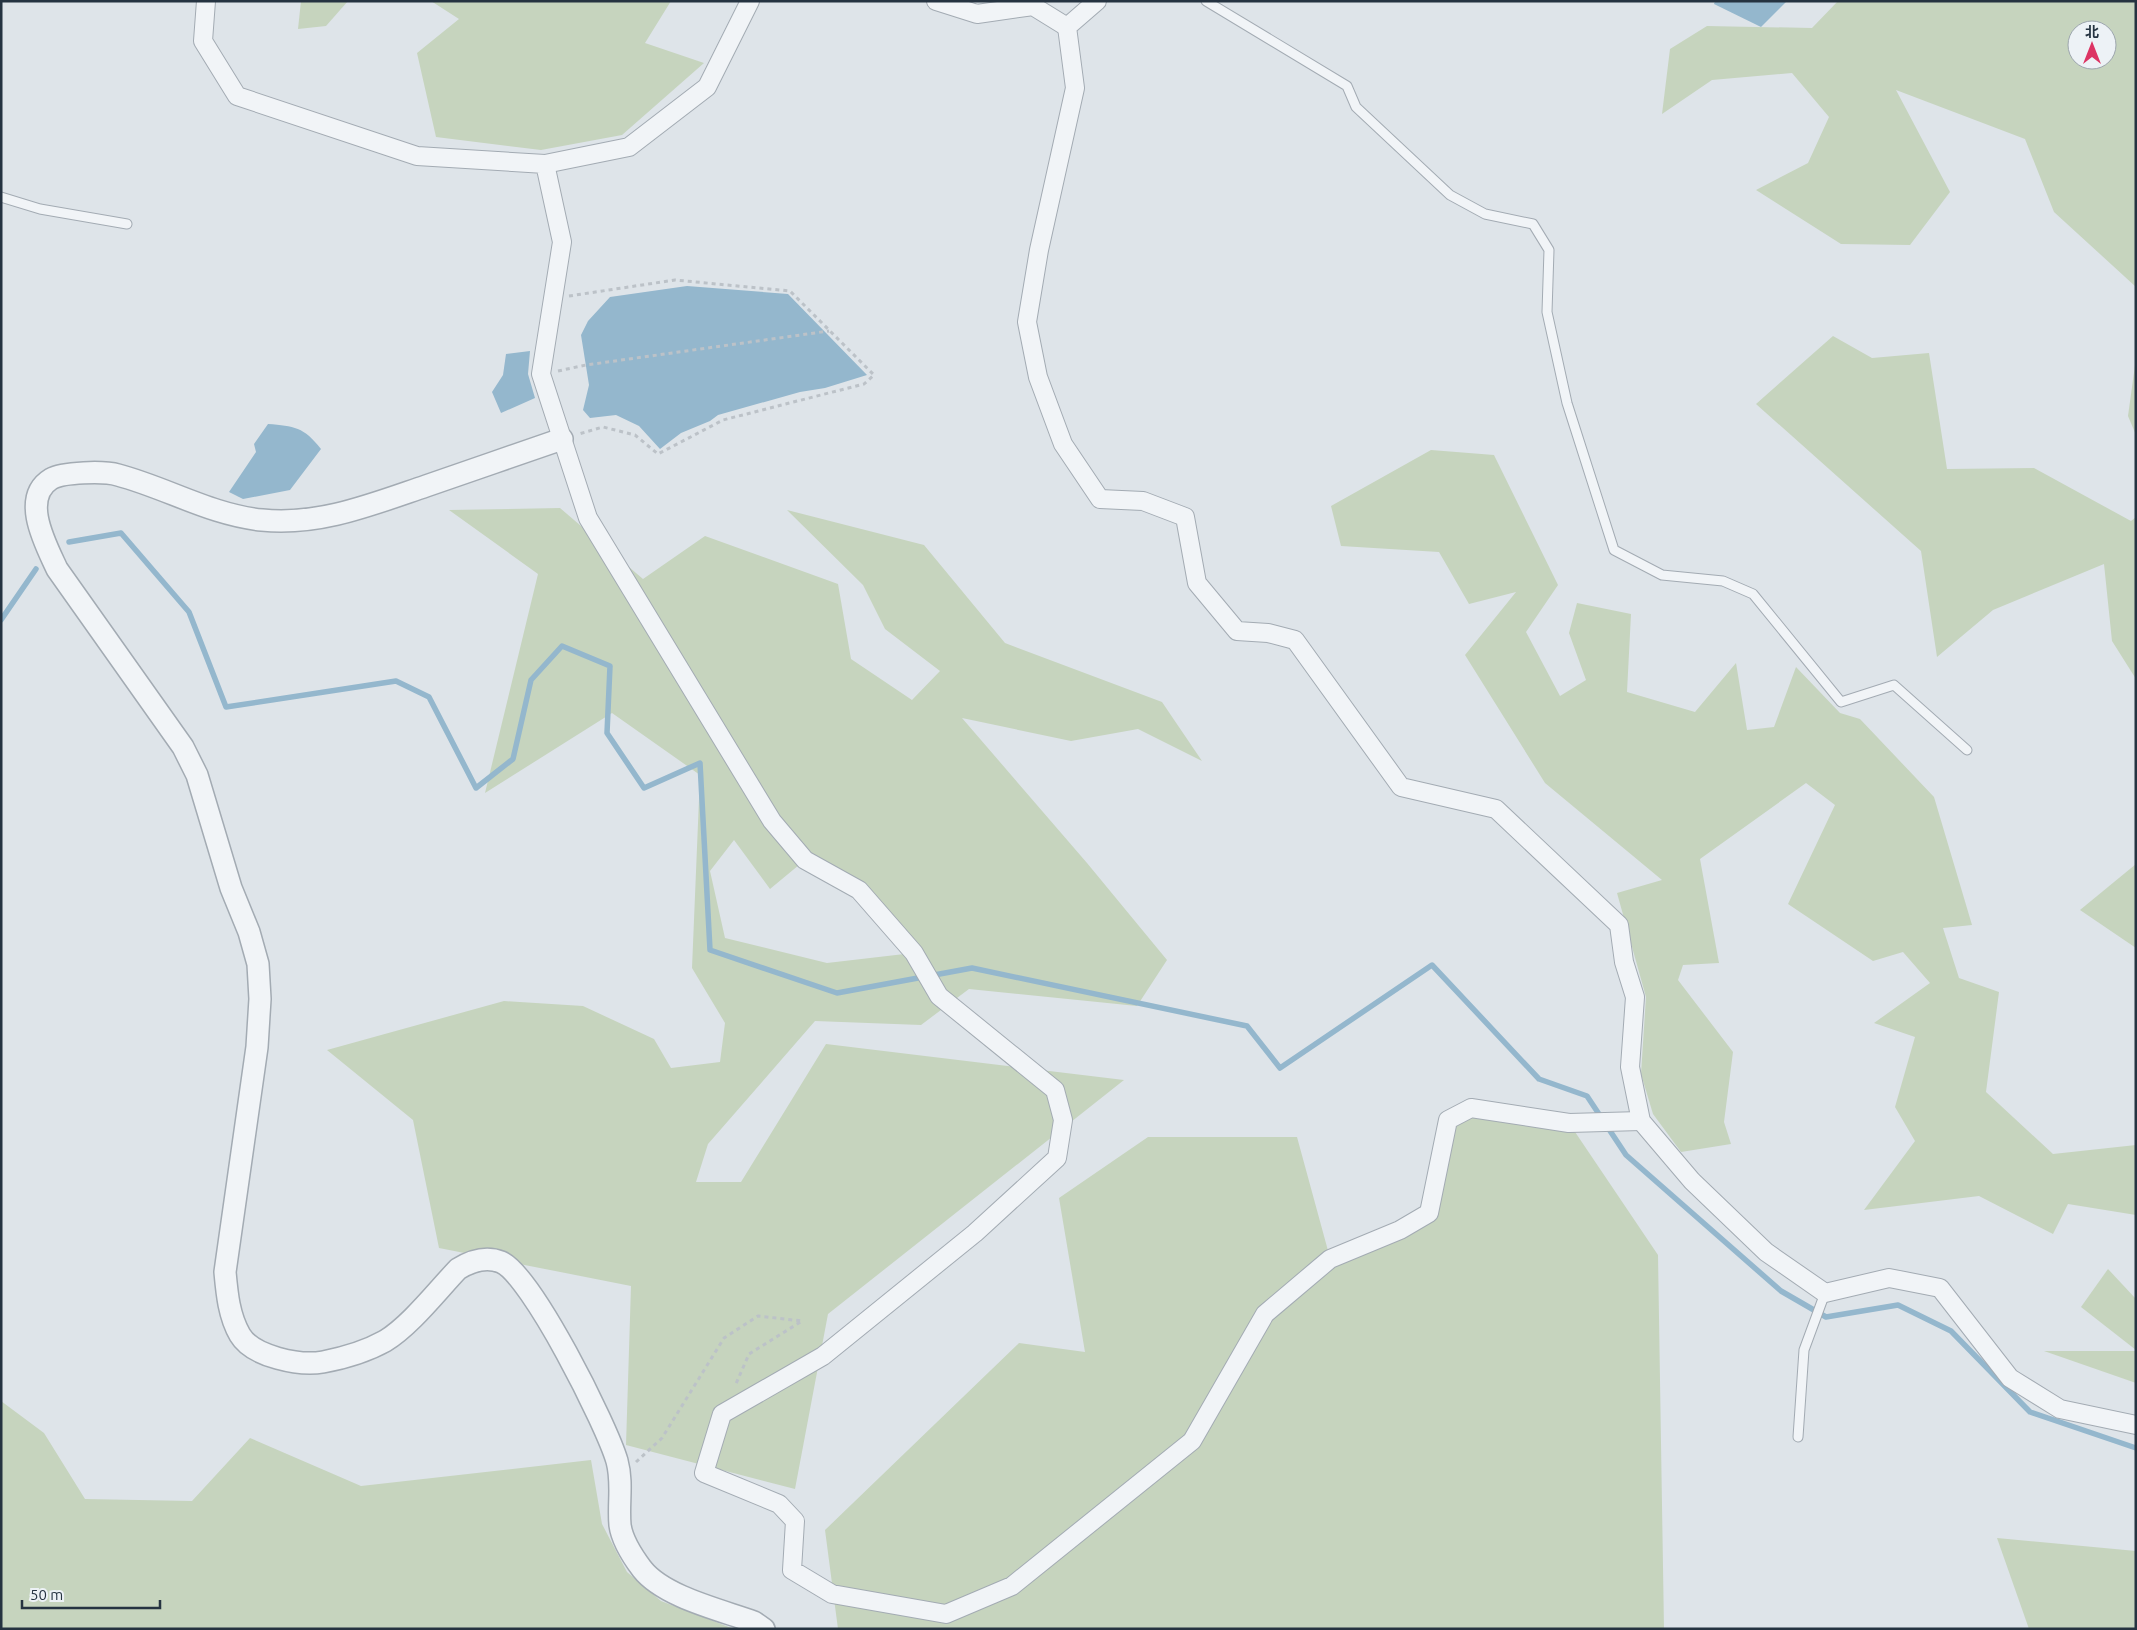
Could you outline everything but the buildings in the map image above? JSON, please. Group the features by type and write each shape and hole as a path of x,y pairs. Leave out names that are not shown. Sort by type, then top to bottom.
{"street":[{"path":"206,1 203,41 237,96 417,156 545,164 629,147 707,87 750,1"},
{"path":"936,1 976,14 1033,6 1067,27"},
{"path":"1067,27 1098,1"},
{"path":"1067,27 1075,88 1040,250 1027,322 1038,376 1063,444 1100,499 1143,501 1185,517 1197,583 1237,631 1268,632 1294,640 1401,787 1496,809 1619,925 1624,962 1635,997 1630,1067 1641,1121 1692,1181 1766,1252 1825,1293 1889,1278 1940,1288 2010,1378 2060,1409 2136,1425"},
{"path":"545,164 562,242 541,374 588,518 772,821 805,860 859,890 914,953 940,996 1055,1090 1063,1120 1058,1158 975,1233 823,1356 722,1414 704,1473 779,1504 795,1521 792,1570 832,1594 946,1614 1012,1586 1192,1441 1265,1314 1330,1258 1400,1230 1430,1213 1448,1120 1470,1108 1569,1123 1641,1121"},
{"path":"562,439 361,508 319,518 263,520 228,515 116,474 75,473 52,478 41,488 36,509 42,536 56,569 183,747 197,775 231,888 249,932 258,964 260,999 256,1047 225,1272 227,1297 241,1336 262,1354 292,1361 321,1362 344,1357 384,1342 400,1330 458,1269 470,1262 486,1259 502,1263 521,1280 570,1361 608,1435 621,1477 620,1525 628,1548 643,1570 659,1585 754,1622 764,1629"}],"lane":[{"path":"1206,1 1347,86 1356,108 1450,195 1484,214 1533,224 1549,250 1547,312 1566,403 1614,550 1662,575 1723,582 1753,594 1842,702 1894,684 1967,750"},
{"path":"1,197 40,209 127,224"},
{"path":"1798,1437 1804,1350 1825,1293"}],"path":[{"path":"553,299 675,280 790,290 874,375 864,384 723,420 658,454 635,435 603,427 562,439"},
{"path":"541,374 586,365 830,331"},
{"path":"621,1477 662,1438 724,1338 758,1316 802,1321 749,1354 722,1414"}],"green space":[{"path":"301,1 348,1 326,26 298,29"},
{"path":"431,1 671,1 645,43 704,63 622,135 541,150 436,137 417,53 459,19"},
{"path":"1838,1 2136,1 2136,287 2054,212 2025,139 1896,90 1950,192 1910,245 1841,244 1756,190 1808,163 1829,117 1792,73 1712,80 1662,114 1670,49 1707,26 1812,28"},
{"path":"1833,336 1872,358 1929,353 1947,469 2034,468 2131,521 2136,517 2136,679 2112,641 2104,564 1993,610 1937,657 1921,551 1756,404"},
{"path":"2136,358 2136,435 2128,416"},
{"path":"1431,450 1494,455 1558,585 1526,632 1560,696 1586,680 1569,633 1577,603 1631,614 1627,692 1695,712 1736,663 1747,730 1774,727 1796,667 1840,713 1860,719 1934,797 1972,925 1943,928 1959,978 1999,992 1986,1092 2053,1154 2136,1145 2136,1215 2068,1204 2053,1234 1979,1196 1864,1210 1915,1141 1895,1107 1915,1037 1874,1023 1930,983 1903,952 1873,961 1788,904 1835,805 1806,783 1700,859 1719,963 1683,965 1678,980 1733,1052 1724,1122 1731,1144 1681,1152 1653,1114 1641,1074 1646,997 1617,893 1662,880 1545,783 1465,655 1516,592 1469,604 1439,552 1341,546 1331,506"},
{"path":"560,508 643,579 705,536 838,584 851,659 912,700 940,671 885,629 863,585 787,510 924,545 1005,643 1162,702 1202,761 1138,729 1071,741 962,718 1087,863 1167,960 1137,1006 969,989 921,1025 815,1021 708,1144 696,1182 741,1182 826,1044 1124,1080 828,1314 795,1489 626,1445 631,1286 439,1248 413,1120 327,1050 504,1001 583,1006 654,1039 671,1068 720,1062 725,1023 692,968 700,775 612,713 485,793 538,574 449,510","holes":["734,840 770,889 805,860 859,890 913,953 827,963 725,938 710,871"]},
{"path":"2136,864 2136,948 2080,910"},
{"path":"1471,1108 1569,1123 1658,1255 1664,1629 838,1629 825,1530 1019,1343 1085,1352 1059,1198 1148,1137 1297,1137 1330,1258 1429,1213 1448,1120"},
{"path":"2108,1269 2136,1299 2136,1350 2081,1307"},
{"path":"2044,1351 2136,1351 2136,1383"},
{"path":"1,1401 44,1433 85,1499 192,1501 250,1438 361,1486 591,1460 602,1524 627,1572 661,1601 734,1629 1,1629"},
{"path":"1997,1538 2136,1551 2136,1629 2029,1629"}],"water":[{"path":"1715,1 1787,1 1761,27 1714,4"},
{"path":"687,286 788,294 867,375 825,388 800,392 718,415 710,421 681,433 660,449 639,426 616,415 590,418 583,410 589,385 581,335 588,321 610,297"},
{"path":"530,351 528,374 535,398 501,413 492,392 503,375 506,354"},
{"path":"268,424 298,429 309,436 321,449 290,490 243,499 229,492 256,452 254,444"}],"waterway":[{"path":"69,542 121,533 189,612 226,707 396,681 429,697 476,788 513,759 531,680 562,646 610,666 607,733 644,788 700,763 710,950 837,993 972,968 1247,1026 1280,1068 1432,965 1539,1079 1587,1096 1626,1155 1781,1291 1826,1317 1898,1305 1951,1331 2030,1412 2136,1448"},
{"path":"1,620 36,569"}]}
